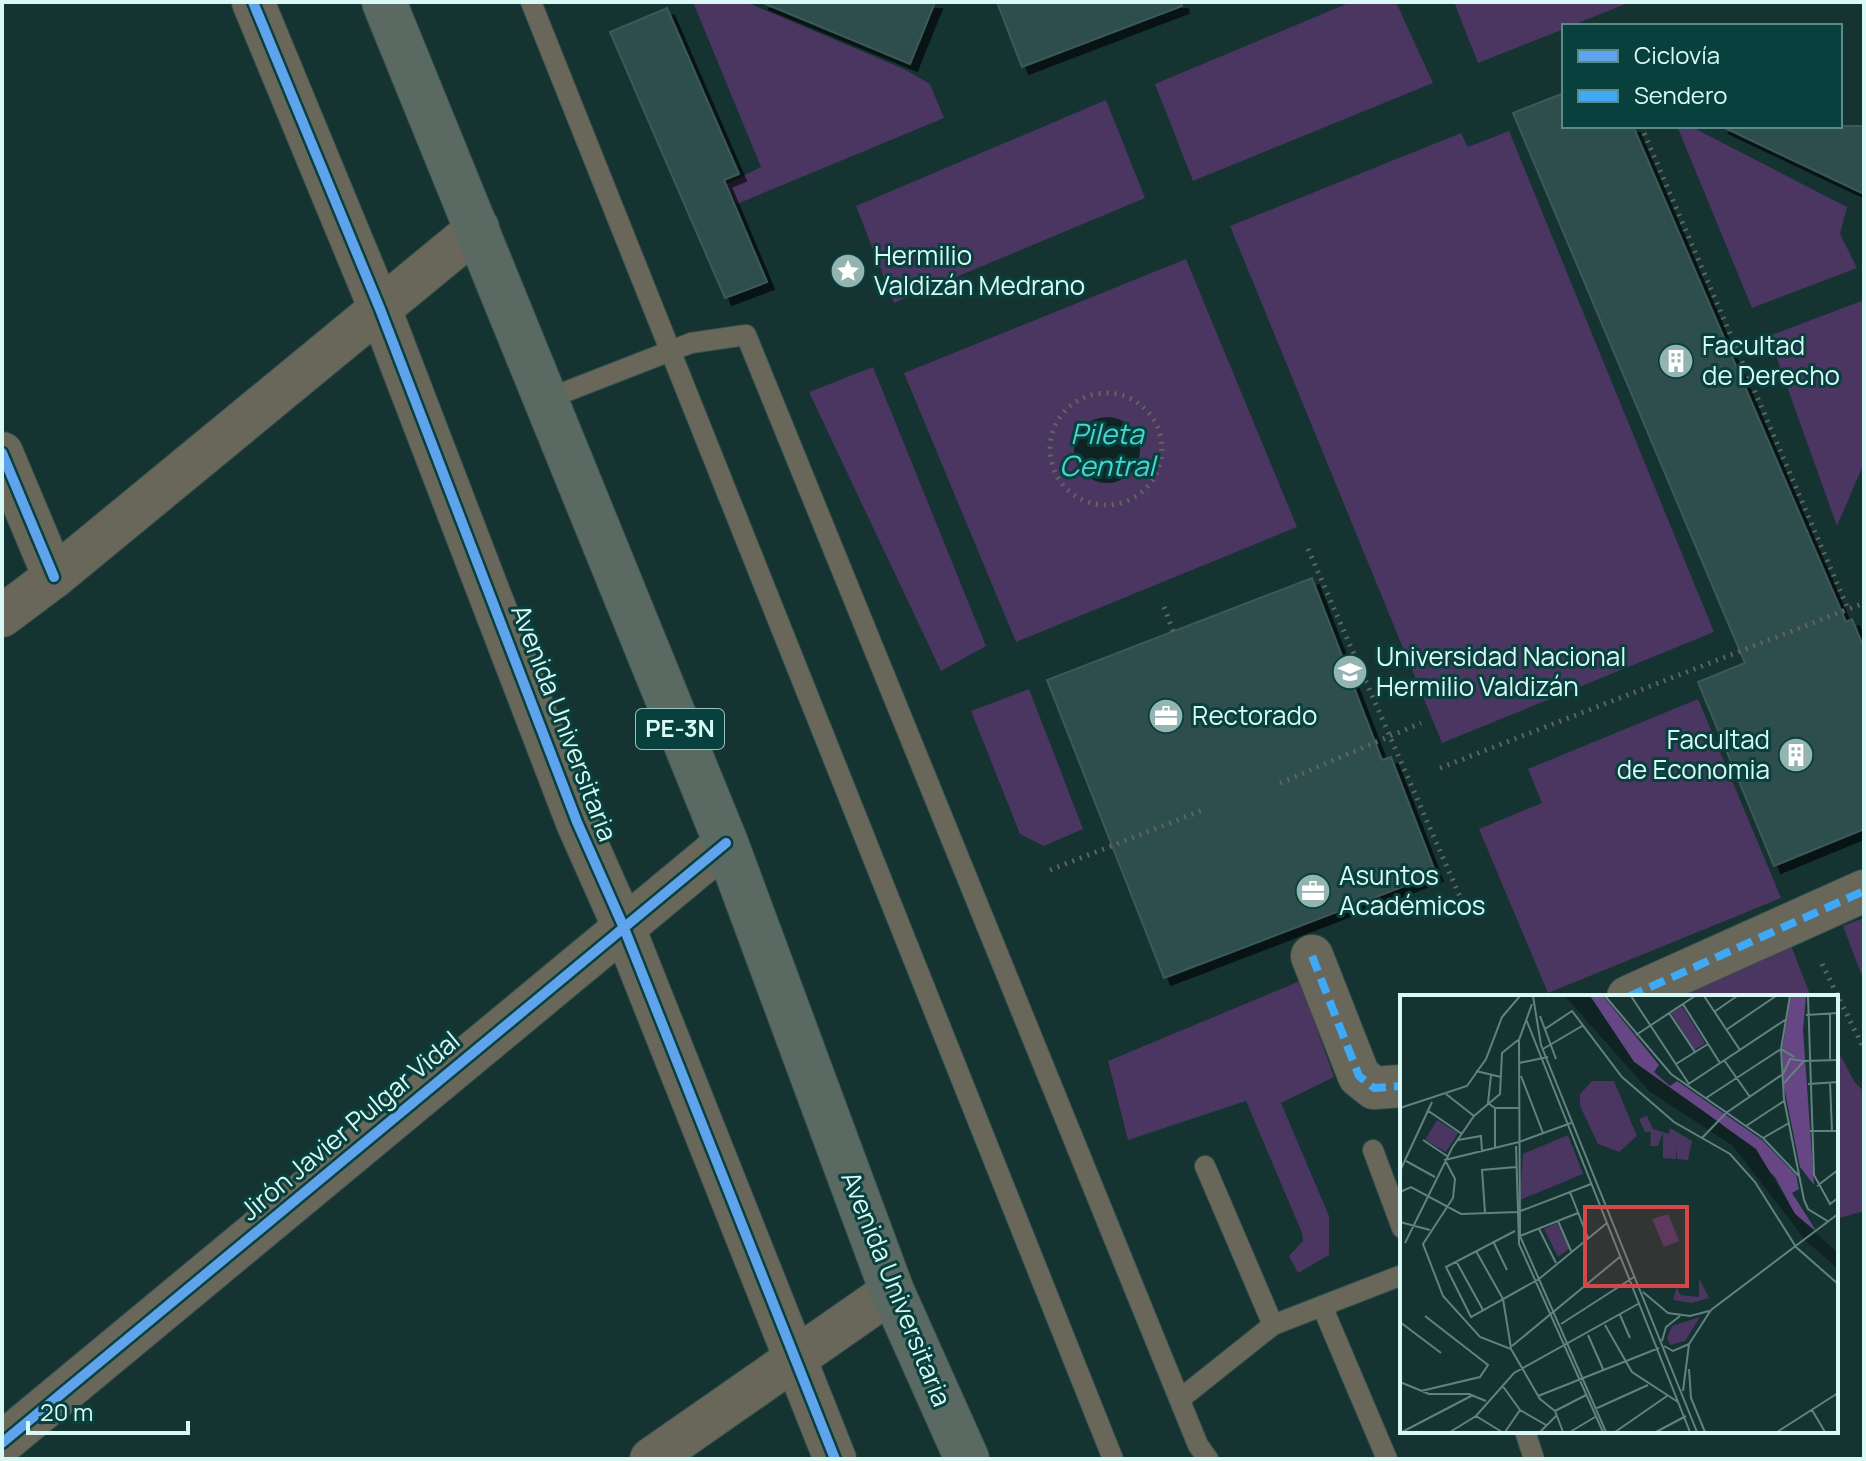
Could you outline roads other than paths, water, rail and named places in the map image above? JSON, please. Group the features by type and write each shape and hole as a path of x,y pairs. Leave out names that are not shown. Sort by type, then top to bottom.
{"highway":[{"name":"Avenida Universitaria","path":"384,2 726,843 892,1291 967,1459"}],"street":[{"name":"Avenida Universitaria","path":"253,2 380,309 577,822 624,928 835,1459"},
{"path":"2,616 54,577 478,228"},
{"path":"2,453 54,577"},
{"name":"Jirón Javier Pulgar Vidal","path":"2,1443 726,843"},
{"path":"1632,995 1864,891"},
{"path":"1312,956 1359,1076 1374,1088 1400,1086"},
{"path":"651,1459 892,1291"}],"lane":[{"path":"531,2 1113,1459"},
{"path":"547,399 691,343 746,335 1198,1445 1208,1459"},
{"path":"1373,1150 1400,1223"},
{"path":"1205,1166 1273,1325"},
{"path":"1180,1399 1273,1325 1400,1276"},
{"path":"1322,1306 1387,1459"},
{"path":"1526,1433 1534,1459"}],"water":[{"name":"Pileta Central","path":"1107,417 1120,420 1130,427 1137,437 1140,450 1137,463 1130,473 1120,480 1107,483 1094,480 1084,473 1077,463 1074,450 1077,437 1084,427 1094,420"}],"place":[{"name":"Hermilio Valdizán Medrano","path":"848,271"},
{"name":"Facultad de Derecho","path":"1676,361"},
{"name":"Universidad Nacional Hermilio Valdizán","path":"1350,672"},
{"name":"Rectorado","path":"1166,716"},
{"name":"Facultad de Economia","path":"1796,755"},
{"name":"Asuntos Académicos","path":"1313,891"}]}
